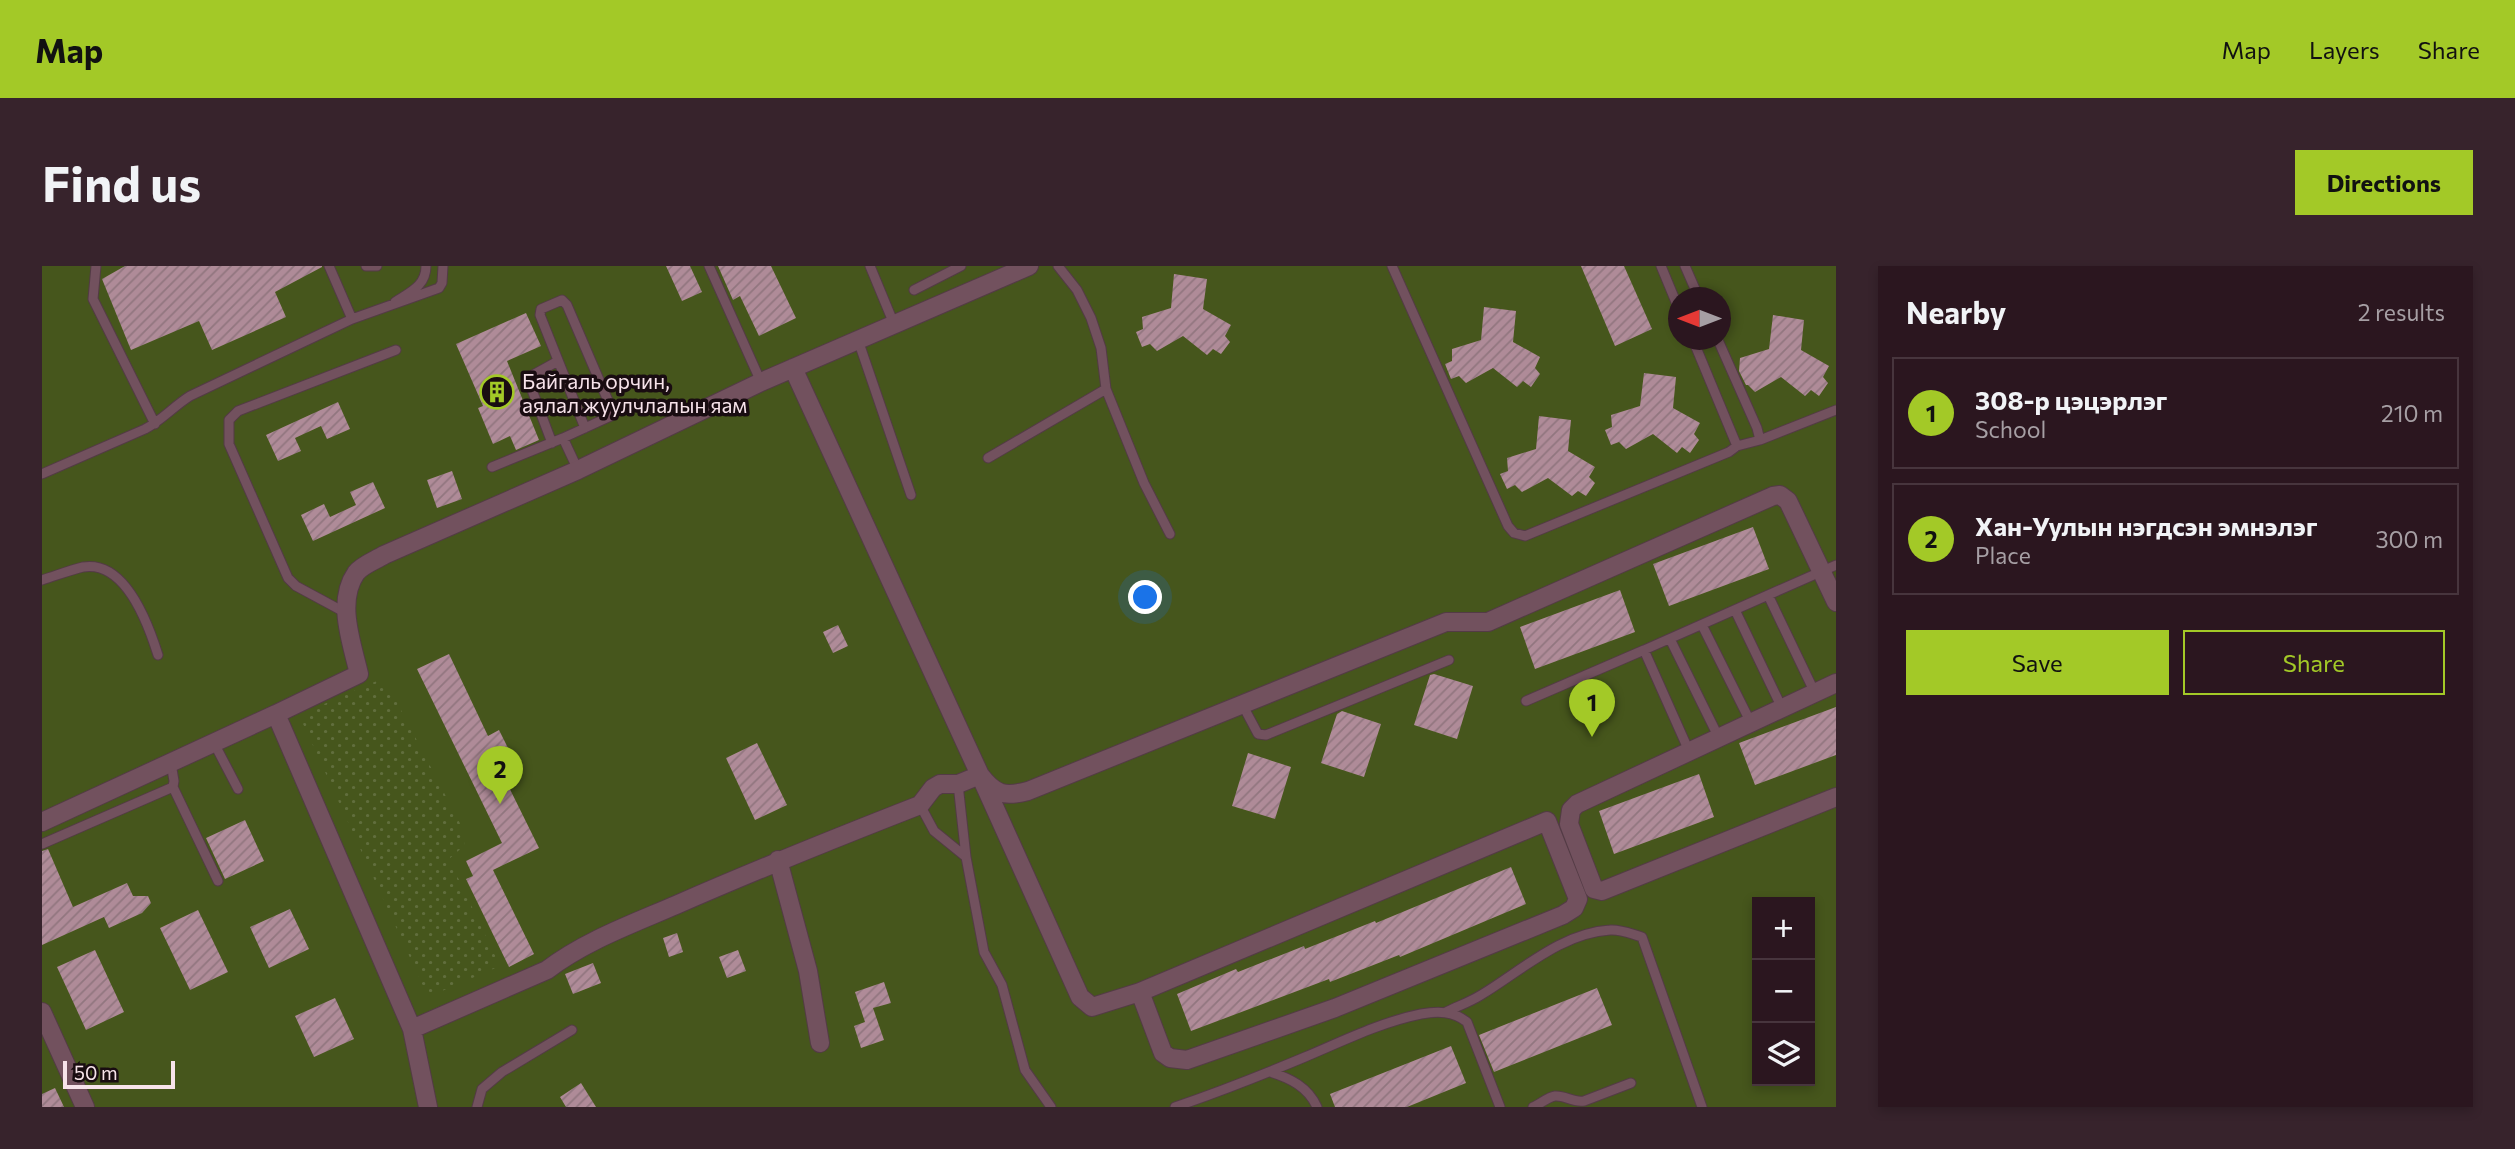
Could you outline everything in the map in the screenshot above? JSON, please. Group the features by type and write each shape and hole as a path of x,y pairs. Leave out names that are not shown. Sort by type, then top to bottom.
{"street":[{"path":"42,822 359,674 346,613 348,594 357,571 384,555 578,470 761,382 1029,266"},
{"path":"793,368 1080,997 1092,1007 1140,992 1547,821 1578,899 1574,908 1563,915 1335,1008 1187,1060 1170,1058 1163,1053 1140,992"},
{"path":"980,775 990,789 1015,794 1447,622 1488,622 1773,496 1780,495 1788,501 1829,568 1836,602"},
{"path":"1836,683 1577,804 1571,810 1569,824 1594,889 1602,891 1836,797"},
{"path":"276,714 412,1029 428,1107"},
{"path":"412,1029 547,970 600,938 778,860 920,805 933,788 940,784 958,784 980,775"},
{"path":"778,860 808,971 820,1043"},
{"path":"42,1013 85,1107"}],"lane":[{"path":"96,266 93,299 155,424"},
{"path":"329,266 352,319"},
{"path":"366,266 376,266"},
{"path":"42,474 155,424 172,407 190,396 352,319 390,304 420,285 425,278 426,266"},
{"path":"390,304 405,302 439,288 443,266"},
{"path":"709,266 761,382"},
{"path":"870,266 894,324"},
{"path":"914,290 961,266"},
{"path":"1058,266 1077,290 1091,318 1101,348 1106,389 1144,483 1170,534"},
{"path":"1392,266 1508,526 1514,533 1525,536 1730,452 1737,446 1760,440 1836,410"},
{"path":"1661,266 1670,287"},
{"path":"1685,266 1694,287"},
{"path":"492,467 552,443 585,428 611,416 612,410 567,305 562,300 541,309 540,316 585,428"},
{"path":"858,340 911,495"},
{"path":"346,613 296,586 288,578 229,444 229,420 238,411 396,350"},
{"path":"1697,350 1737,446"},
{"path":"1722,350 1760,440"},
{"path":"552,443 529,382 531,376 558,361"},
{"path":"988,458 1106,389"},
{"path":"563,438 578,470"},
{"path":"42,580 85,567 105,569 129,589 158,654"},
{"path":"1526,701 1829,568"},
{"path":"1768,595 1815,693"},
{"path":"1735,610 1782,708"},
{"path":"1702,625 1751,723"},
{"path":"1670,639 1718,738"},
{"path":"1644,650 1689,751"},
{"path":"1242,704 1258,734 1266,735 1450,660"},
{"path":"214,743 238,789"},
{"path":"171,762 173,786 218,881"},
{"path":"958,784 966,858 984,952 1002,985 1026,1070 1051,1107"},
{"path":"42,844 173,786"},
{"path":"920,805 934,831 966,858"},
{"path":"1446,1012 1480,996 1519,968 1572,940 1612,930 1642,937 1702,1107"},
{"path":"1175,1107 1270,1072 1370,1030 1421,1014 1446,1012 1456,1014 1466,1022 1500,1107"},
{"path":"477,1107 482,1089 502,1072 572,1030"},
{"path":"1270,1072 1301,1086 1317,1107"},
{"path":"1534,1107 1553,1096 1576,1102 1631,1083"}],"green space":[{"path":"42,266 1836,266 1836,1107 42,1107"},
{"path":"379,680 389,687 465,833 464,846 449,859 500,966 428,997 299,715"}],"building":[{"path":"125,266 322,267 275,292 286,317 212,350 199,321 131,350 102,279"},
{"path":"666,266 690,266 702,292 682,301"},
{"path":"718,266 771,266 796,318 759,336 740,296 733,300"},
{"path":"1581,266 1624,266 1652,329 1615,346"},
{"path":"1174,274 1207,279 1203,309 1231,325 1225,336 1230,342 1221,354 1213,349 1207,355 1183,336 1157,351 1150,344 1142,347 1136,332 1143,329 1142,317 1171,308"},
{"path":"1484,307 1516,311 1513,342 1540,357 1535,368 1540,374 1531,387 1523,381 1517,387 1493,368 1466,383 1459,376 1451,379 1445,364 1452,361 1452,349 1481,340"},
{"name":"Байгаль орчин, аялал жуулчлалын яам","path":"526,313 541,346 507,361 539,440 516,450 510,436 493,444 478,408 483,406 456,344"},
{"path":"1773,315 1804,320 1801,350 1829,366 1823,377 1828,383 1819,396 1811,390 1805,396 1781,377 1755,392 1746,385 1739,371 1740,358 1769,349"},
{"path":"1644,373 1676,377 1673,408 1700,423 1694,434 1699,440 1690,453 1682,447 1677,453 1653,434 1626,449 1619,442 1611,445 1605,430 1612,427 1611,415 1640,406"},
{"path":"338,402 350,429 327,439 321,426 295,438 301,451 278,461 266,435"},
{"path":"1539,416 1571,420 1568,451 1595,467 1589,477 1595,483 1586,496 1578,491 1572,496 1548,478 1522,492 1515,485 1507,489 1500,474 1508,471 1507,458 1536,449"},
{"path":"452,471 462,499 437,508 427,480"},
{"path":"373,482 385,508 313,541 301,515 324,504 330,517 356,505 350,492"},
{"path":"1753,527 1769,569 1669,606 1653,564"},
{"path":"1620,590 1635,632 1535,669 1520,627"},
{"path":"838,625 848,646 833,653 823,632"},
{"path":"449,654 488,736 499,730 513,758 498,765 539,848 493,870 534,954 509,967 466,879 473,876 466,861 502,843 417,669"},
{"path":"1430,675 1473,686 1457,739 1414,725"},
{"path":"1836,707 1836,755 1755,785 1739,743"},
{"path":"1342,711 1381,724 1364,777 1321,763 1337,714"},
{"path":"757,743 787,805 755,820 726,758"},
{"path":"1248,753 1291,767 1275,819 1232,806"},
{"path":"1699,774 1714,817 1614,854 1599,811"},
{"path":"245,820 264,861 225,879 206,838"},
{"path":"48,849 73,907 127,883 133,896 148,896 151,903 142,913 109,928 104,917 42,945 42,851"},
{"path":"1511,867 1526,904 1400,957 1399,955 1330,982 1329,979 1191,1031 1177,994 1236,969 1238,972 1304,946 1305,949 1375,921 1376,923"},
{"path":"290,909 309,949 269,968 250,927"},
{"path":"198,910 228,972 190,990 160,928"},
{"path":"677,933 683,952 669,957 663,938"},
{"path":"95,950 124,1012 86,1030 57,967"},
{"path":"738,950 746,971 727,978 719,957"},
{"path":"593,963 601,983 573,994 565,974"},
{"path":"884,982 891,1003 873,1008 884,1040 861,1048 854,1026 865,1022 855,992"},
{"path":"1597,988 1612,1025 1494,1072 1479,1035"},
{"path":"335,998 354,1039 314,1057 295,1016"},
{"path":"1451,1046 1466,1083 1407,1107 1335,1107 1330,1094"},
{"path":"581,1083 596,1107 566,1107 560,1097"},
{"path":"55,1088 64,1107 42,1107 42,1094"}],"place":[{"name":"Байгаль орчин, аялал жуулчлалын яам","path":"497,392"},
{"name":"308-р цэцэрлэг","path":"1592,737"},
{"name":"Хан-Уулын нэгдсэн эмнэлэг","path":"500,804"}]}
